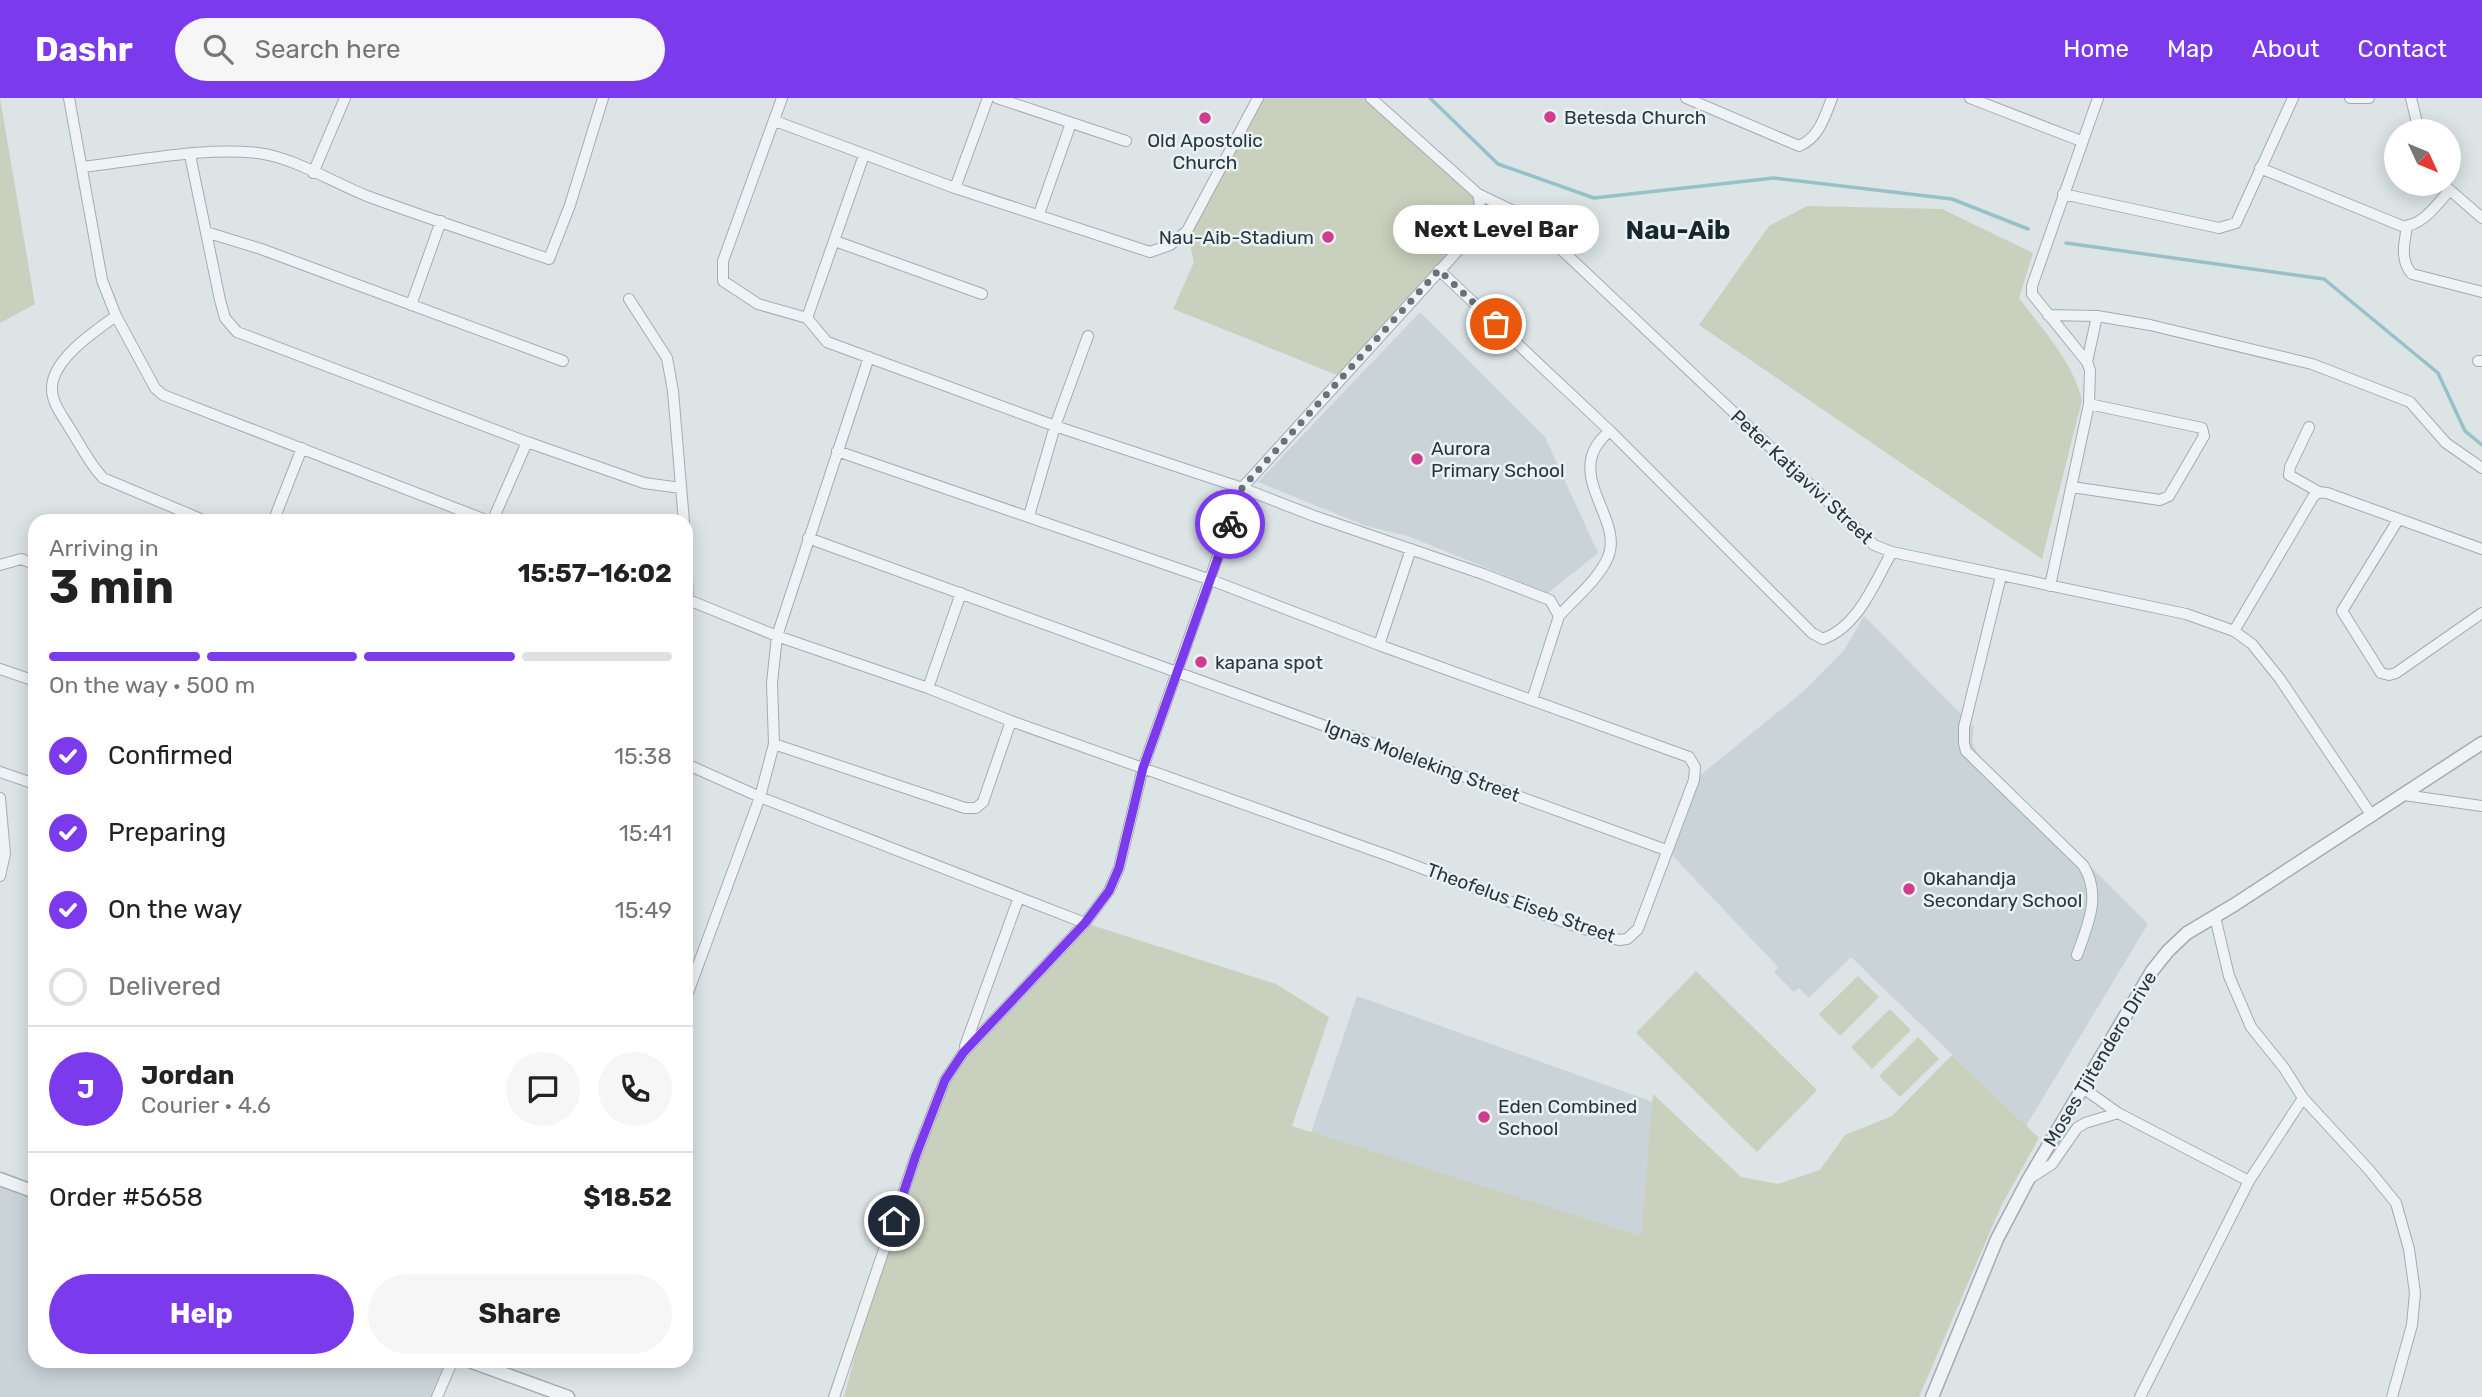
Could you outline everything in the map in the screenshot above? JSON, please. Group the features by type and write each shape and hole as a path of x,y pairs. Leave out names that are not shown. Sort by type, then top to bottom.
{"street":[{"path":"69,98 102,280 116,316 155,388 163,395 471,514"},
{"path":"313,173 345,98"},
{"path":"82,167 190,155 260,153 366,195 549,259 570,205 603,98"},
{"path":"782,98 723,261 723,281 758,303 807,318 827,342 1055,426 1242,488 1550,600 1559,616"},
{"path":"955,188 988,98"},
{"path":"997,98 1126,141"},
{"path":"775,121 955,188 1150,252 1170,245 1187,231 1258,98"},
{"name":"Peter Katjavivi Street","path":"1371,98 1478,194 1522,215 1874,545 1892,552 2186,614 2234,631 2252,644 2280,679 2372,816"},
{"path":"1379,107 1389,98"},
{"path":"1686,98 1799,146 1807,143 1820,128 1832,98"},
{"path":"1970,98 2081,141"},
{"path":"2050,586 2089,404 2090,370 2087,362 2032,294 2032,286 2098,98"},
{"path":"2063,194 2219,228 2230,226 2236,223 2293,98"},
{"path":"2350,98 2369,98"},
{"path":"2411,98 2415,119"},
{"path":"1039,214 1071,123"},
{"path":"190,155 220,300 225,318 237,332 527,442 644,483 681,488"},
{"path":"807,318 864,155"},
{"path":"2260,168 2407,227 2420,222 2440,196"},
{"path":"834,1397 916,1155 945,1080 963,1053 1085,923 1109,891 1119,868 1143,768 1242,488 1464,244 1480,217 1482,206 1478,194"},
{"path":"2456,196 2482,218"},
{"path":"411,305 441,221"},
{"path":"2407,227 2403,247 2405,267 2412,274 2482,292"},
{"path":"206,232 261,249 563,361"},
{"path":"835,241 982,294"},
{"path":"1439,270 1610,430 1812,633 1823,639 1837,634 1850,623 1892,552"},
{"path":"629,299 667,358 673,391 683,514"},
{"path":"2048,315 2097,316 2150,325 2312,364 2410,402 2446,443 2482,468"},
{"path":"116,316 90,335 58,366 51,387 54,402 94,468 103,478 189,514"},
{"path":"2087,362 2097,316"},
{"path":"1029,516 1055,426 1088,336"},
{"path":"693,979 760,797 774,744 772,683 777,636 869,357"},
{"path":"2071,486 2165,499 2204,436 2202,428 2089,404"},
{"path":"2309,427 2289,475 2319,492 2482,549"},
{"path":"1532,700 1559,616 1588,585 1608,558 1611,548 1610,536 1590,476 1593,453 1600,438 1610,430"},
{"path":"495,514 527,442"},
{"path":"276,514 302,448"},
{"name":"Theofelus Eiseb Street","path":"693,602 777,636 928,688 1011,721 1619,940 1627,939 1638,929 1694,780 1695,767 1689,757 1379,645 1211,580 837,451"},
{"path":"2234,631 2319,492"},
{"path":"2398,520 2342,611 2381,673 2396,673 2482,613"},
{"name":"Ignas Moleleking Street","path":"808,538 1666,850"},
{"path":"1379,645 1411,549"},
{"path":"0,565 21,559 28,562"},
{"path":"2001,576 1964,727 1964,743 1966,751 2083,865 2088,873 2093,888 2092,911 2077,955"},
{"path":"928,688 961,593"},
{"path":"0,669 28,679"},
{"path":"774,744 965,808 976,808 983,802 1011,721"},
{"name":"Moses Tjitendero Drive","path":"1932,1397 1997,1239 2028,1180 2151,971 2188,933 2482,743"},
{"path":"693,767 760,797 1085,923"},
{"path":"0,772 28,782"},
{"path":"2404,795 2482,806"},
{"path":"0,798 5,854 0,876"},
{"path":"963,1053 1019,897"},
{"path":"2215,917 2229,976 2251,1027 2284,1068 2302,1098 2371,1171 2396,1203 2409,1249 2415,1293 2413,1325 2392,1397"},
{"path":"2083,1088 2118,1113 2249,1181"},
{"path":"2140,1397 2249,1181 2302,1098"},
{"path":"2028,1180 2052,1164 2077,1128 2118,1113"},
{"path":"0,1179 28,1189"},
{"path":"437,1397 449,1368"},
{"path":"488,1368 568,1397"}],"shaded area":[{"name":"Aurora Primary School","path":"1420,312 1545,437 1598,553 1548,593 1408,536 1366,526 1258,482"},
{"name":"Okahandja Secondary School","path":"1864,616 1974,727 1972,743 1979,755 2148,924 2026,1126 1851,957 1809,998 1799,988 1794,992 1774,972 1778,967 1672,855 1698,777 1805,690 1845,649"},
{"name":"Eden Combined School","path":"1357,996 1653,1102 1641,1236 1311,1133"},
{"path":"0,1184 28,1194 28,1368 449,1368 437,1397 0,1397"}],"green space":[{"path":"0,98 35,304 0,323"},
{"name":"Nau-Aib-Stadium","path":"1258,98 1371,98 1478,194 1482,206 1464,244 1342,377 1173,309 1194,262 1187,231"},
{"path":"1807,206 1942,209 2033,253 2019,298 2064,359 2082,400 2042,559 1699,325 1769,226"},
{"path":"1085,923 1276,984 1329,1017 1292,1126 1641,1236 1653,1094 1741,1177 1778,1184 1820,1170 1845,1135 1892,1116 1952,1055 2039,1138 2001,1206 1919,1397 844,1397 879,1265 945,1080"},
{"path":"1696,971 1817,1090 1757,1152 1636,1033"},
{"path":"1858,976 1879,997 1840,1036 1819,1014"},
{"path":"1890,1009 1911,1030 1872,1069 1851,1047"},
{"path":"1918,1037 1939,1059 1900,1097 1879,1076"}],"waterway":[{"path":"1430,98 1498,164 1594,198 1774,178 1952,199 2028,229"},
{"path":"2066,243 2324,279 2438,373 2465,431 2482,445"}],"way so far":[{"path":"1230,524 1242,488 1439,270 1496,324"}],"place":[{"name":"Betesda Church","path":"1550,117"},
{"name":"Old Apostolic Church","path":"1205,118"},
{"name":"Nau-Aib-Stadium","path":"1328,237"},
{"name":"Next Level Bar","path":"1496,324"},
{"name":"Aurora Primary School","path":"1417,459"},
{"name":"kapana spot","path":"1201,662"},
{"name":"Okahandja Secondary School","path":"1909,889"},
{"name":"Eden Combined School","path":"1484,1117"}],"district":[{"name":"Nau-Aib","path":"1678,230"}],"route":[{"path":"894,1221 945,1080 982,1031 1085,923 1109,891 1119,868 1143,768 1230,524"}]}
